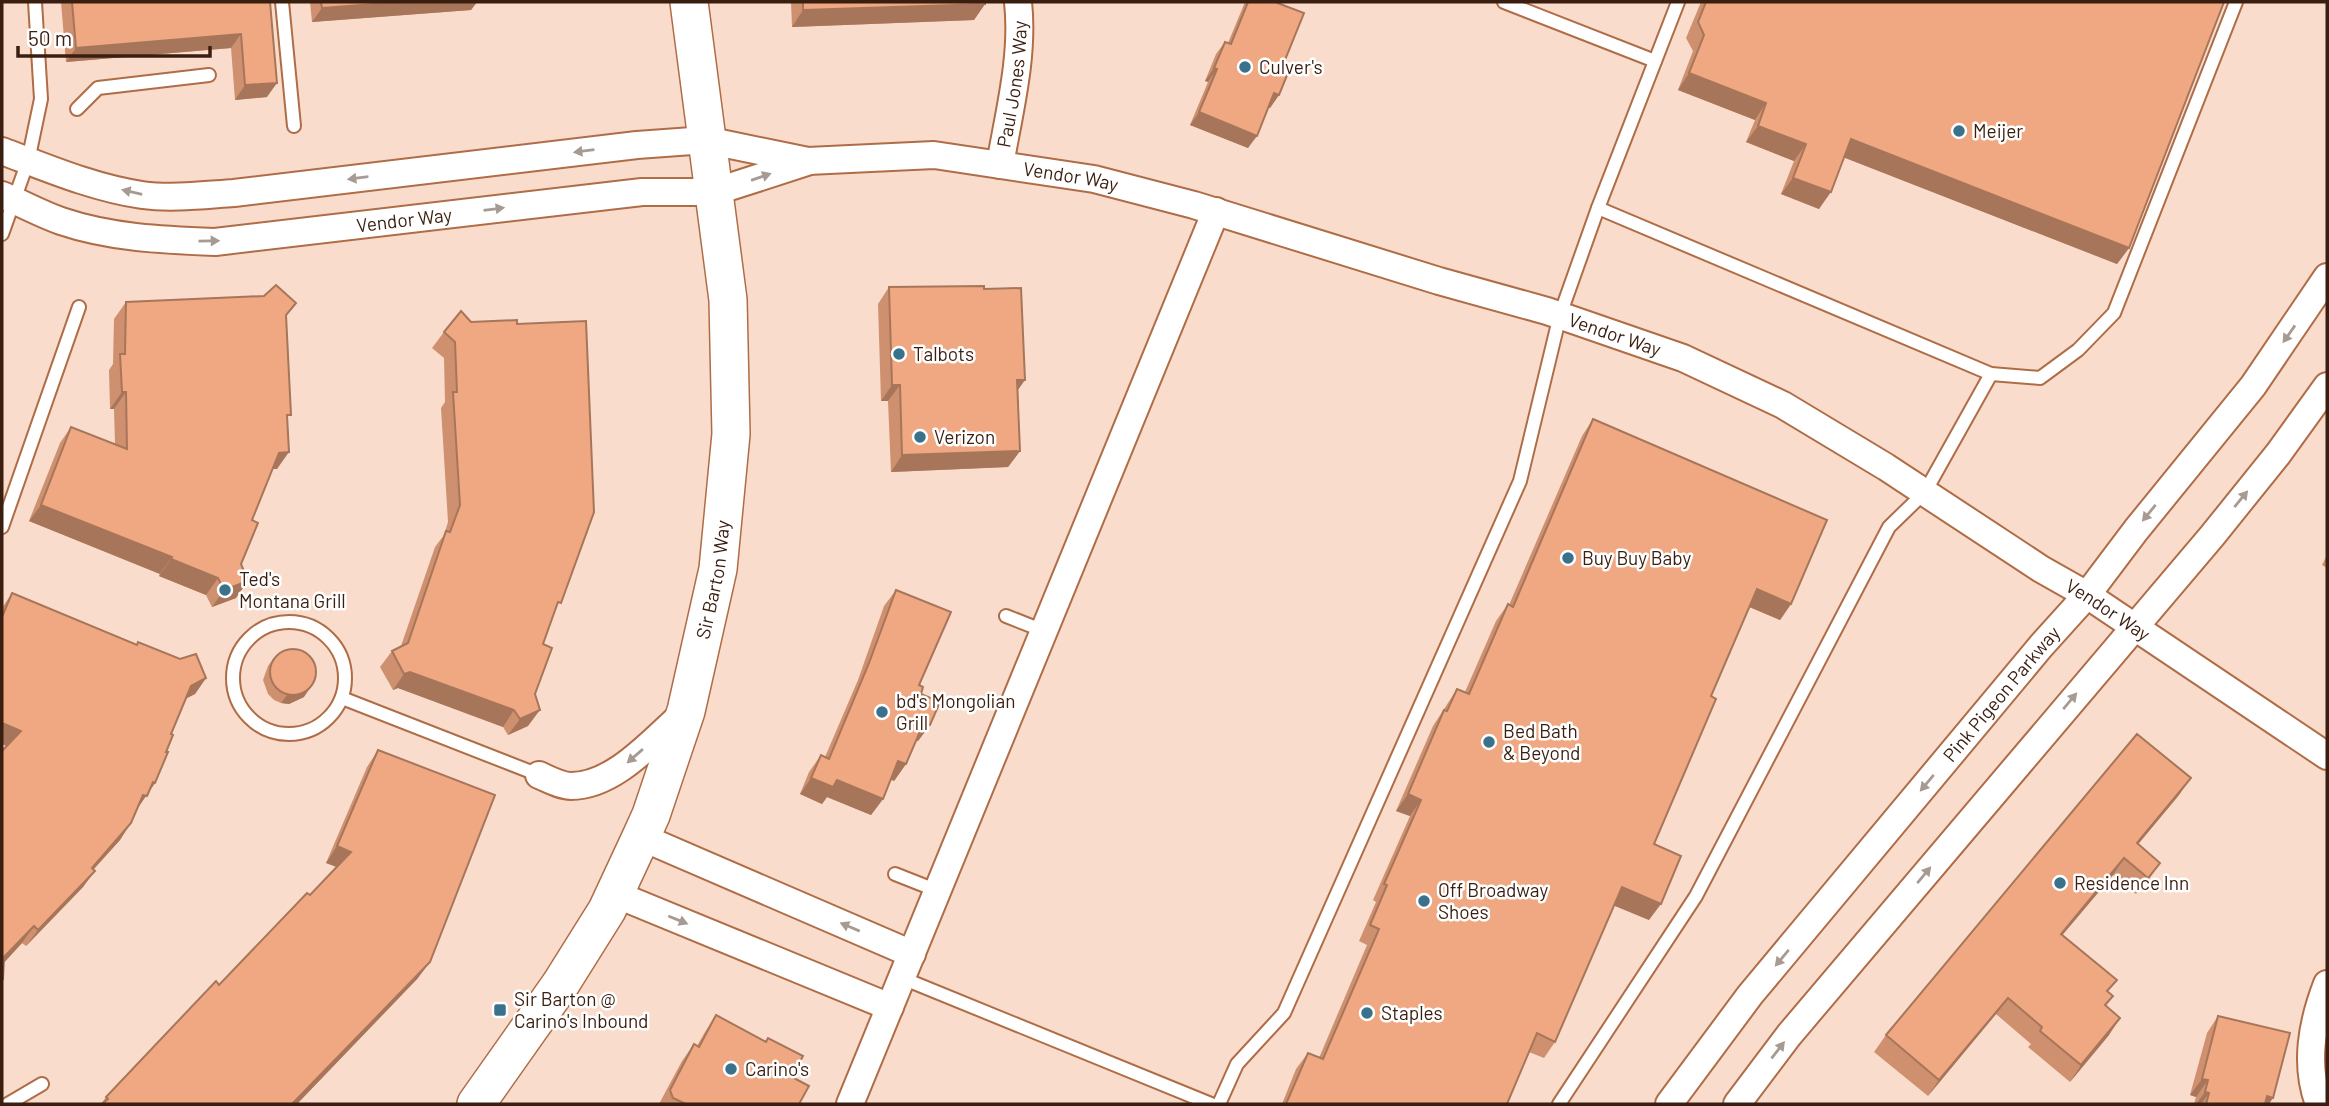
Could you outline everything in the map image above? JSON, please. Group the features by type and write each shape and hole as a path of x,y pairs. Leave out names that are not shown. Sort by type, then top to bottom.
{"main road":[{"name":"Sir Barton Way","path":"476,1104 560,985 607,910 651,815 687,711 718,569 731,434 727,300 689,2"}],"street":[{"name":"Paul Jones Way","path":"999,165 1016,73 1021,25 1018,2"},
{"name":"Vendor Way","path":"2,151 96,184 142,195 234,193 637,145 706,140 808,161 934,155 1094,179 1216,211 1560,316 1683,358 1772,400 1925,492 2041,569 2087,595 2327,756"},
{"name":"Vendor Way","path":"9,198 61,221 108,233 154,240 215,242 642,192 714,192 808,161"},
{"path":"850,1104 1216,211"},
{"name":"Pink Pigeon Parkway","path":"1669,1104 1750,995 2041,646 2087,595 2253,386 2327,277"},
{"path":"1737,1104 1789,1035 2270,464 2327,386"},
{"path":"539,775 569,786 598,781 615,773 687,711"},
{"path":"641,837 912,954"},
{"path":"615,894 890,1007"},
{"path":"2319,1104 2314,1090 2310,1049 2316,1012 2327,984"}],"lane":[{"path":"2,234 9,198 28,162 41,99 34,2"},
{"path":"282,2 294,127"},
{"path":"1504,2 1655,61"},
{"path":"1219,1104 1237,1064 1284,1013 1520,481 1560,316 1598,208 1678,2"},
{"path":"1598,208 1991,374 2040,378 2078,350 2114,313 2236,2"},
{"path":"76,109 98,88 209,75"},
{"path":"2,527 79,307"},
{"path":"1559,1104 1696,896 1889,527 1925,492 1991,374"},
{"path":"1006,616 1044,631"},
{"path":"285,622 302,624 318,630 331,641 340,656 345,677 342,698 336,710 317,727 302,733 285,734 268,730 253,721 242,708 235,693 234,665 247,641 257,632 285,622"},
{"path":"342,698 539,775"},
{"path":"895,874 938,891"},
{"path":"902,978 1211,1104"},
{"path":"8,1104 43,1084"}],"building":[{"path":"72,2 270,2 277,83 245,85 241,34 76,48"},
{"path":"321,2 400,2 322,8"},
{"path":"803,2 985,2 985,4 803,10"},
{"name":"Culver's","path":"1248,2 1275,2 1304,13 1283,65 1290,68 1279,95 1274,93 1257,136 1199,112 1225,42 1231,44"},
{"name":"Meijer","path":"1706,2 2224,2 2129,248 1851,139 1831,192 1793,178 1806,144 1758,126 1766,103 1689,73 1704,35 1698,22"},
{"path":"276,285 296,303 286,315 291,415 287,415 289,452 279,453 252,520 258,523 241,564 248,581 224,590 218,578 41,505 71,427 127,449 126,392 122,392 120,354 125,354 126,302 264,296"},
{"path":"984,286 984,289 1021,288 1025,380 1017,380 1020,451 902,455 900,385 892,385 889,287"},
{"path":"461,311 471,322 517,320 517,324 586,321 594,512 543,644 552,648 535,694 540,710 520,719 514,710 410,672 404,674 392,651 408,643 446,531 450,532 460,505 453,392 457,392 455,342 444,332"},
{"path":"1593,419 1827,520 1791,604 1757,589 1711,696 1716,699 1654,844 1681,856 1661,904 1622,887 1555,1042 1537,1033 1507,1104 1286,1104 1308,1053 1323,1059 1379,929 1370,925 1387,885 1384,884 1421,800 1408,794 1444,710 1447,711 1457,689 1469,694 1508,604 1513,607"},
{"name":"bd's Mongolian Grill","path":"896,590 951,612 919,685 923,687 921,694 940,702 930,725 924,722 906,764 898,761 883,799 837,780 833,787 811,778 821,755 829,759"},
{"path":"12,593 137,645 138,642 180,659 196,654 206,678 191,686 155,783 153,782 147,796 143,795 131,823 92,868 95,871 38,930 34,926 4,957 2,979 2,751 21,731 2,723 2,617"},
{"path":"293,649 309,656 316,672 309,688 293,695 277,688 270,672 277,656"},
{"name":"Residence Inn","path":"2137,734 2191,778 2137,843 2160,863 2148,878 2124,858 2061,934 2117,980 2107,991 2113,996 2105,1005 2120,1018 2081,1065 2040,1031 2042,1027 2008,998 1939,1080 1886,1035"},
{"path":"378,750 495,795 430,962 292,1104 103,1103 216,981 219,985 307,893 310,895 351,852 337,846"},
{"name":"Carino's","path":"716,1015 766,1042 768,1038 803,1056 792,1077 809,1086 799,1104 686,1104 673,1098 670,1090 694,1044 699,1047"},
{"path":"2218,1016 2290,1033 2273,1098 2267,1096 2265,1104 2206,1104 2208,1080 2202,1079"}],"place":[{"name":"Culver's","path":"1245,67"},
{"name":"Meijer","path":"1959,131"},
{"name":"Talbots","path":"899,354"},
{"name":"Verizon","path":"920,437"},
{"name":"Buy Buy Baby","path":"1568,558"},
{"name":"Ted's Montana Grill","path":"225,590"},
{"name":"bd's Mongolian Grill","path":"882,712"},
{"name":"Bed Bath & Beyond","path":"1489,742"},
{"name":"Residence Inn","path":"2060,883"},
{"name":"Off Broadway Shoes","path":"1424,901"},
{"name":"Sir Barton @ Carino's Inbound","path":"500,1010"},
{"name":"Staples","path":"1367,1013"},
{"name":"Carino's","path":"731,1069"}]}
